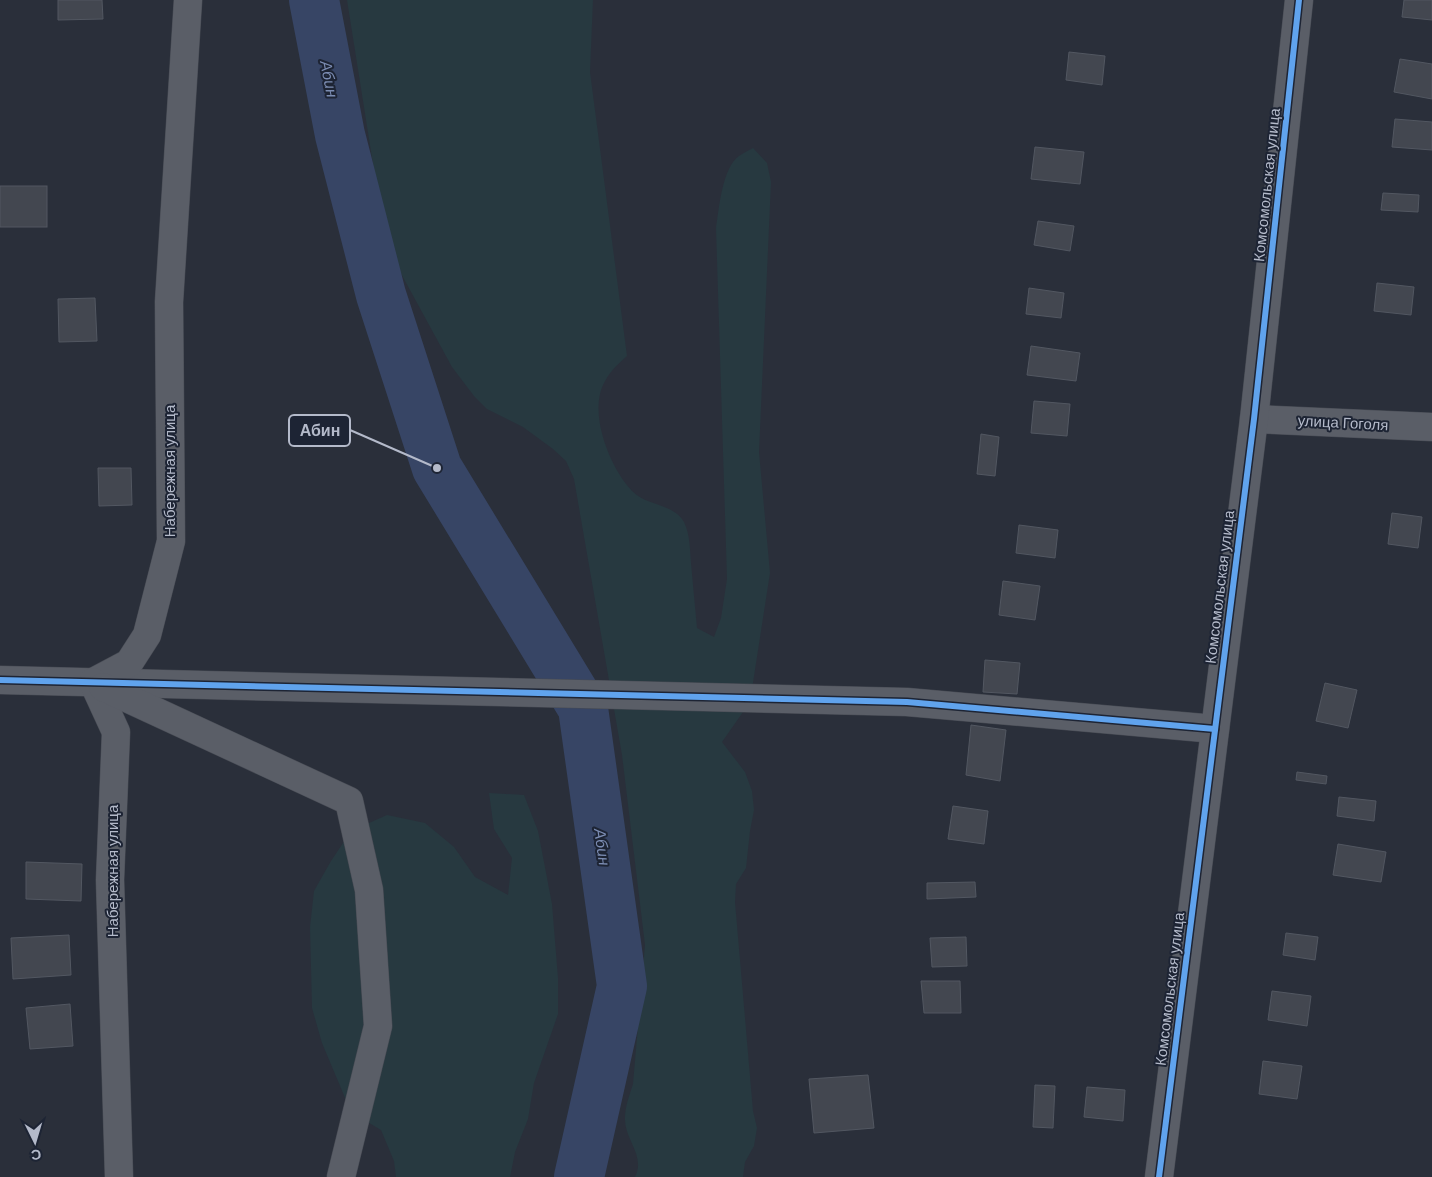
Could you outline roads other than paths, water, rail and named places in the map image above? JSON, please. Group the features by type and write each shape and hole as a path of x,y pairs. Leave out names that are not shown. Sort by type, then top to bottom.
{"street":[{"name":"Набережная улица","path":"119,1177 110,880 116,732 93,682 129,663 147,635 171,541 170,302 188,0"},
{"name":"Комсомольская улица","path":"1160,1177 1254,419 1300,0"},
{"name":"улица Гоголя","path":"1254,419 1432,427"},
{"path":"0,680 907,702 1215,729"},
{"path":"93,682 349,802 369,890 378,1026 341,1177"}],"waterway":[{"name":"Абин","path":"314,0 340,135 381,295 437,468 583,708 622,986 579,1177"}],"place":[{"name":"Абин","path":"437,468"}]}
